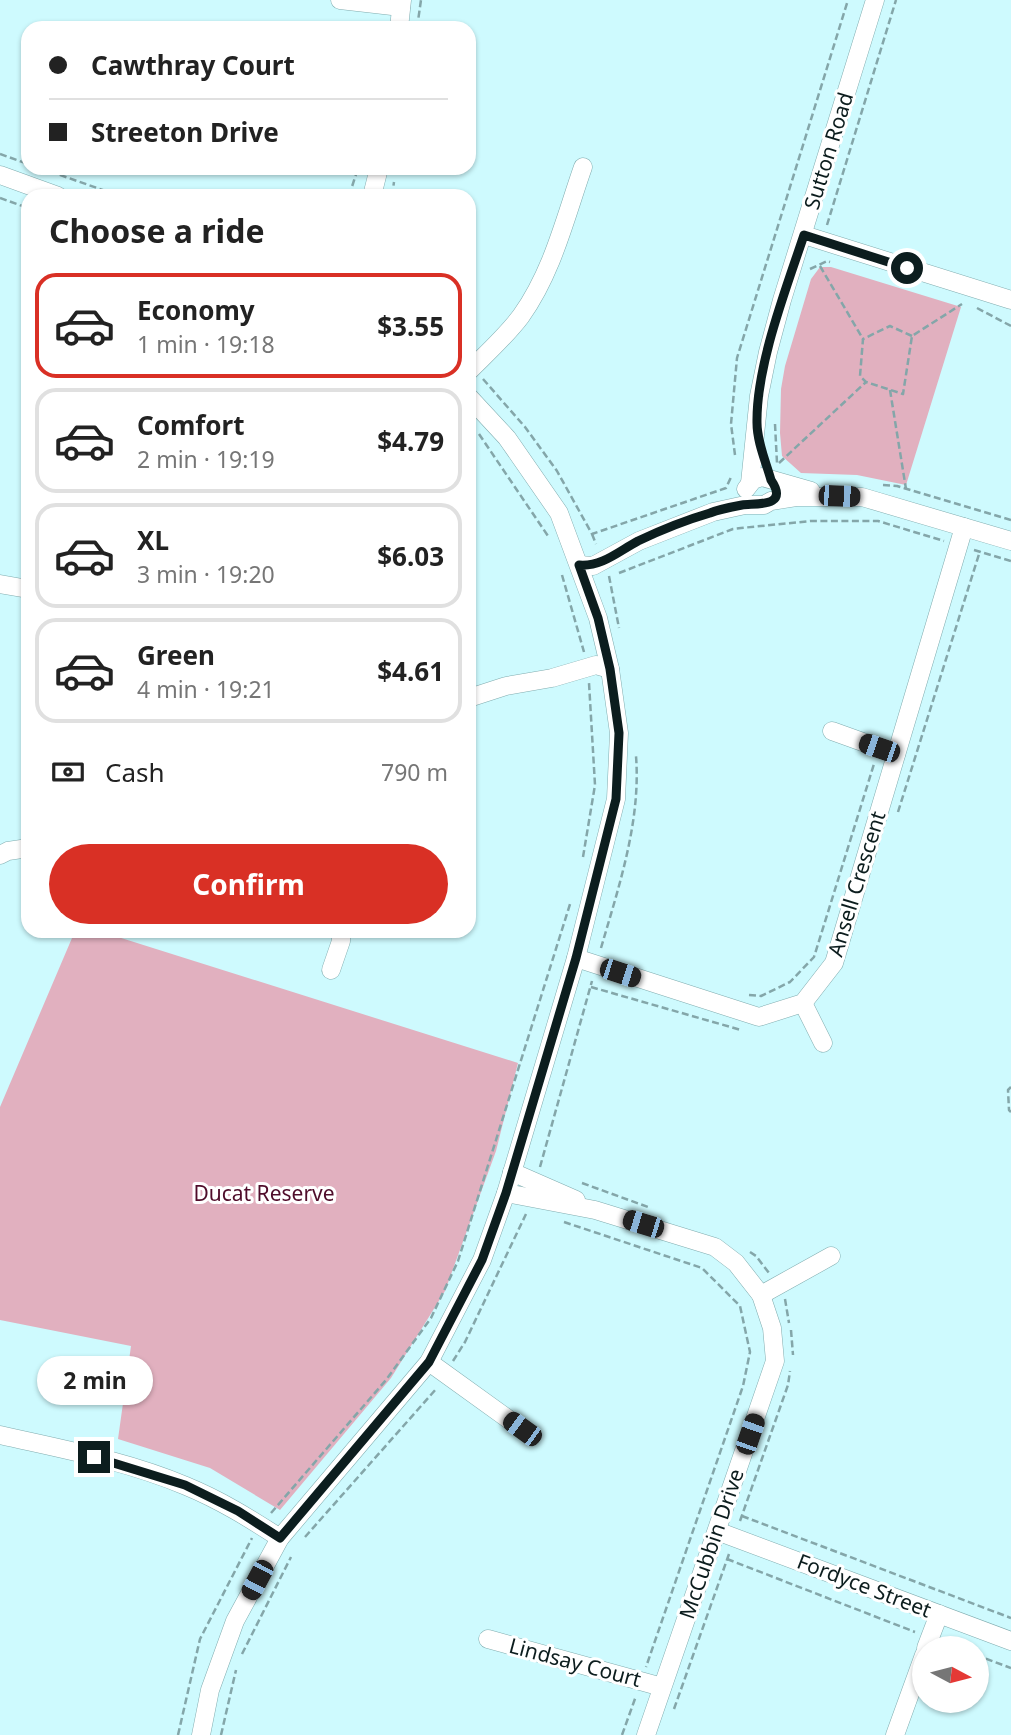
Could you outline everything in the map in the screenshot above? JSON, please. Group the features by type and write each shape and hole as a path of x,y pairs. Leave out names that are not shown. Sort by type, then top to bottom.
{"street":[{"path":"340,0 402,4"},
{"name":"Sutton Road","path":"764,503 775,495 777,474 759,396 768,352 875,0"},
{"path":"476,364 520,317 535,294 555,253 583,167"},
{"path":"0,175 39,189"},
{"path":"804,235 1011,300"},
{"path":"201,1735 210,1690 235,1621 287,1543 429,1362 482,1260 506,1193 576,958 616,799 619,733 610,669 598,618 559,513 507,438 476,405"},
{"name":"Sutton Road","path":"749,485 766,425"},
{"path":"579,565 593,566 604,563 639,541 707,513 740,494 757,477 777,474 839,496"},
{"path":"749,485 748,494 764,503"},
{"path":"707,513 796,497 862,497 1011,541"},
{"name":"Ansell Crescent","path":"803,1003 834,963 964,527"},
{"path":"0,584 21,588"},
{"path":"476,696 506,686 588,672 598,676 610,669"},
{"path":"832,732 897,754"},
{"path":"0,855 21,849"},
{"path":"331,970 341,938"},
{"path":"576,958 759,1017 803,1003 823,1043"},
{"name":"McCubbin Drive","path":"512,1171 595,1210"},
{"name":"McCubbin Drive","path":"506,1193 595,1210 715,1247 736,1263 761,1295 772,1328 775,1361 646,1735"},
{"path":"761,1295 831,1256"},
{"path":"429,1362 522,1429"},
{"path":"0,1435 117,1462 185,1485 238,1511 287,1543"},
{"name":"Fordyce Street","path":"717,1531 1011,1641"},
{"path":"931,1636 939,1614"},
{"name":"Lindsay Court","path":"488,1639 662,1687"},
{"path":"895,1735 912,1688"}],"path":[{"path":"419,21 421,0"},
{"path":"735,456 731,424 737,358 848,0"},
{"path":"826,227 896,0"},
{"path":"0,154 21,162"},
{"path":"60,175 100,189"},
{"path":"0,198 21,206"},
{"path":"810,269 827,261 839,265"},
{"path":"819,265 863,339 860,376 866,382 903,394 912,336 962,304"},
{"path":"950,300 979,309 1011,326"},
{"path":"863,339 890,326 912,336"},
{"path":"476,374 488,383 525,427 556,471 592,534 604,563 619,628"},
{"path":"777,474 866,382"},
{"path":"890,390 906,489"},
{"path":"766,425 777,474"},
{"path":"477,432 553,543"},
{"path":"592,534 726,488 736,467"},
{"path":"872,484 906,489 1011,520"},
{"path":"604,563 733,529 803,522 878,521 1011,561"},
{"path":"898,813 980,551"},
{"path":"561,569 588,672 595,785 582,862"},
{"path":"740,995 761,996 790,982 814,957 879,748"},
{"path":"536,1181 627,857 638,776 636,749"},
{"path":"178,1735 200,1639 250,1540 386,1380 431,1318 458,1261 571,901"},
{"path":"591,987 727,1028 746,1031"},
{"path":"1011,1087 1008,1090 1011,1112"},
{"path":"577,1181 651,1208"},
{"path":"304,1538 433,1395 465,1342 531,1199"},
{"path":"553,1219 702,1268 740,1306 750,1352 743,1386 622,1735"},
{"path":"674,1710 788,1385 794,1348 785,1296 756,1256 746,1249"},
{"path":"742,1516 1011,1618"},
{"path":"221,1735 238,1662 287,1543"},
{"path":"727,1559 912,1640"},
{"path":"989,1660 1011,1668"}],"green space":[{"path":"820,267 831,267 961,307 906,485 857,475 801,473 782,456 781,389 785,366 811,279"},
{"name":"Ducat Reserve","path":"72,938 121,938 518,1063 496,1151 445,1291 391,1378 280,1510 210,1468 118,1439 131,1346 0,1320 0,1107"}],"route":[{"path":"94,1457 185,1485 238,1511 280,1538 429,1362 482,1260 506,1193 576,958 616,799 619,733 610,669 598,618 579,565 593,566 639,541 713,512 745,505 764,505 771,501 776,488 771,480 757,425 759,396 782,300 804,235 907,268"}]}
